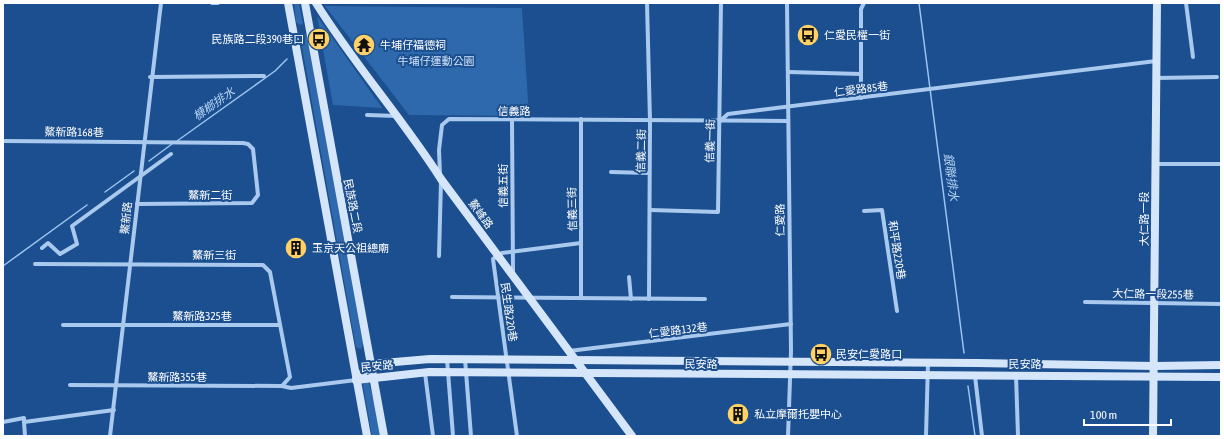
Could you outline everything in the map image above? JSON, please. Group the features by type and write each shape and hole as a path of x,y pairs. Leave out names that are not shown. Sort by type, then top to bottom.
{"street":[{"name":"鰲新路","path":"110,436 124,325 150,77 158,30 160,3"},
{"path":"212,3 218,3"},
{"path":"288,3 366,436"},
{"name":"民族路二段","path":"305,3 384,436"},
{"name":"鰲峰路","path":"316,3 355,61 397,116 441,179 632,436"},
{"name":"信義二街","path":"647,3 650,121 650,298"},
{"name":"信義一街","path":"650,210 718,212 721,3"},
{"name":"仁愛路","path":"787,3 791,324 788,436"},
{"path":"861,98 861,9 864,3"},
{"name":"大仁路一段","path":"1153,436 1155,377 1155,78 1157,3"},
{"path":"1186,3 1193,57"},
{"name":"仁愛路85巷","path":"788,108 927,89 1156,61"},
{"path":"788,72 861,74"},
{"path":"150,77 264,76"},
{"path":"1155,78 1217,77"},
{"name":"信義路","path":"719,121 728,114 788,108"},
{"path":"367,115 397,116"},
{"name":"信義路","path":"439,256 441,179 439,150 442,125 449,119 788,121"},
{"name":"信義三街","path":"581,119 581,298"},
{"name":"信義五街","path":"512,120 513,276"},
{"name":"鰲新路168巷","path":"4,141 248,144 253,149 256,175"},
{"path":"42,248 48,243 60,254 78,244 72,226 171,154"},
{"path":"1155,164 1221,164"},
{"path":"612,172 649,173"},
{"name":"鰲新二街","path":"137,204 252,204 258,195 256,175"},
{"name":"和平路220巷","path":"864,211 882,210 897,311"},
{"path":"498,256 502,253 581,243"},
{"name":"民生路220巷","path":"498,256 493,260 517,436"},
{"name":"鰲新三街","path":"35,264 264,265 270,272 290,377 282,386"},
{"path":"629,277 631,298"},
{"path":"452,297 705,299"},
{"name":"大仁路一段255巷","path":"1085,302 1221,304"},
{"name":"仁愛路132巷","path":"568,351 791,324"},
{"name":"鰲新路325巷","path":"63,325 280,325"},
{"name":"民安路","path":"356,380 371,364 430,359 1155,366 1221,365"},
{"path":"448,359 453,436"},
{"path":"466,360 471,436"},
{"path":"926,436 928,363"},
{"path":"1016,364 1018,436"},
{"name":"民安路","path":"356,380 448,372 790,376 1016,375 1221,377"},
{"path":"425,373 433,436"},
{"path":"975,376 982,436"},
{"name":"鰲新路355巷","path":"70,385 282,386 291,388 356,380"},
{"path":"24,422 114,410"},
{"path":"3,422 24,418 25,436"}],"green space":[{"path":"294,3 299,3 303,24 300,25 296,22"},
{"name":"牛埔仔運動公園","path":"325,6 522,8 529,116 409,115"},
{"path":"317,16 382,108 333,105"},
{"path":"304,33 307,36 363,344 361,349 356,347 355,342 300,36"},
{"path":"368,381 374,400 380,436 372,436 363,385 364,382"}],"waterway":[{"name":"銀聯排水","path":"919,3 964,353"},
{"path":"3,45 3,109"},
{"name":"槺榔排水","path":"177,141 275,71 287,59"},
{"name":"槺榔排水","path":"149,161 172,144"},
{"name":"槺榔排水","path":"105,192 134,171"},
{"name":"槺榔排水","path":"3,266 87,205"},
{"name":"銀聯排水","path":"968,386 975,436"}],"place":[{"name":"仁愛民權一街","path":"808,35"},
{"name":"民族路二段390巷口","path":"319,39"},
{"name":"牛埔仔福德祠","path":"364,45"},
{"name":"玉京天公祖總廟","path":"296,248"},
{"name":"民安仁愛路口","path":"821,354"},
{"name":"私立摩爾托嬰中心","path":"738,414"}]}
